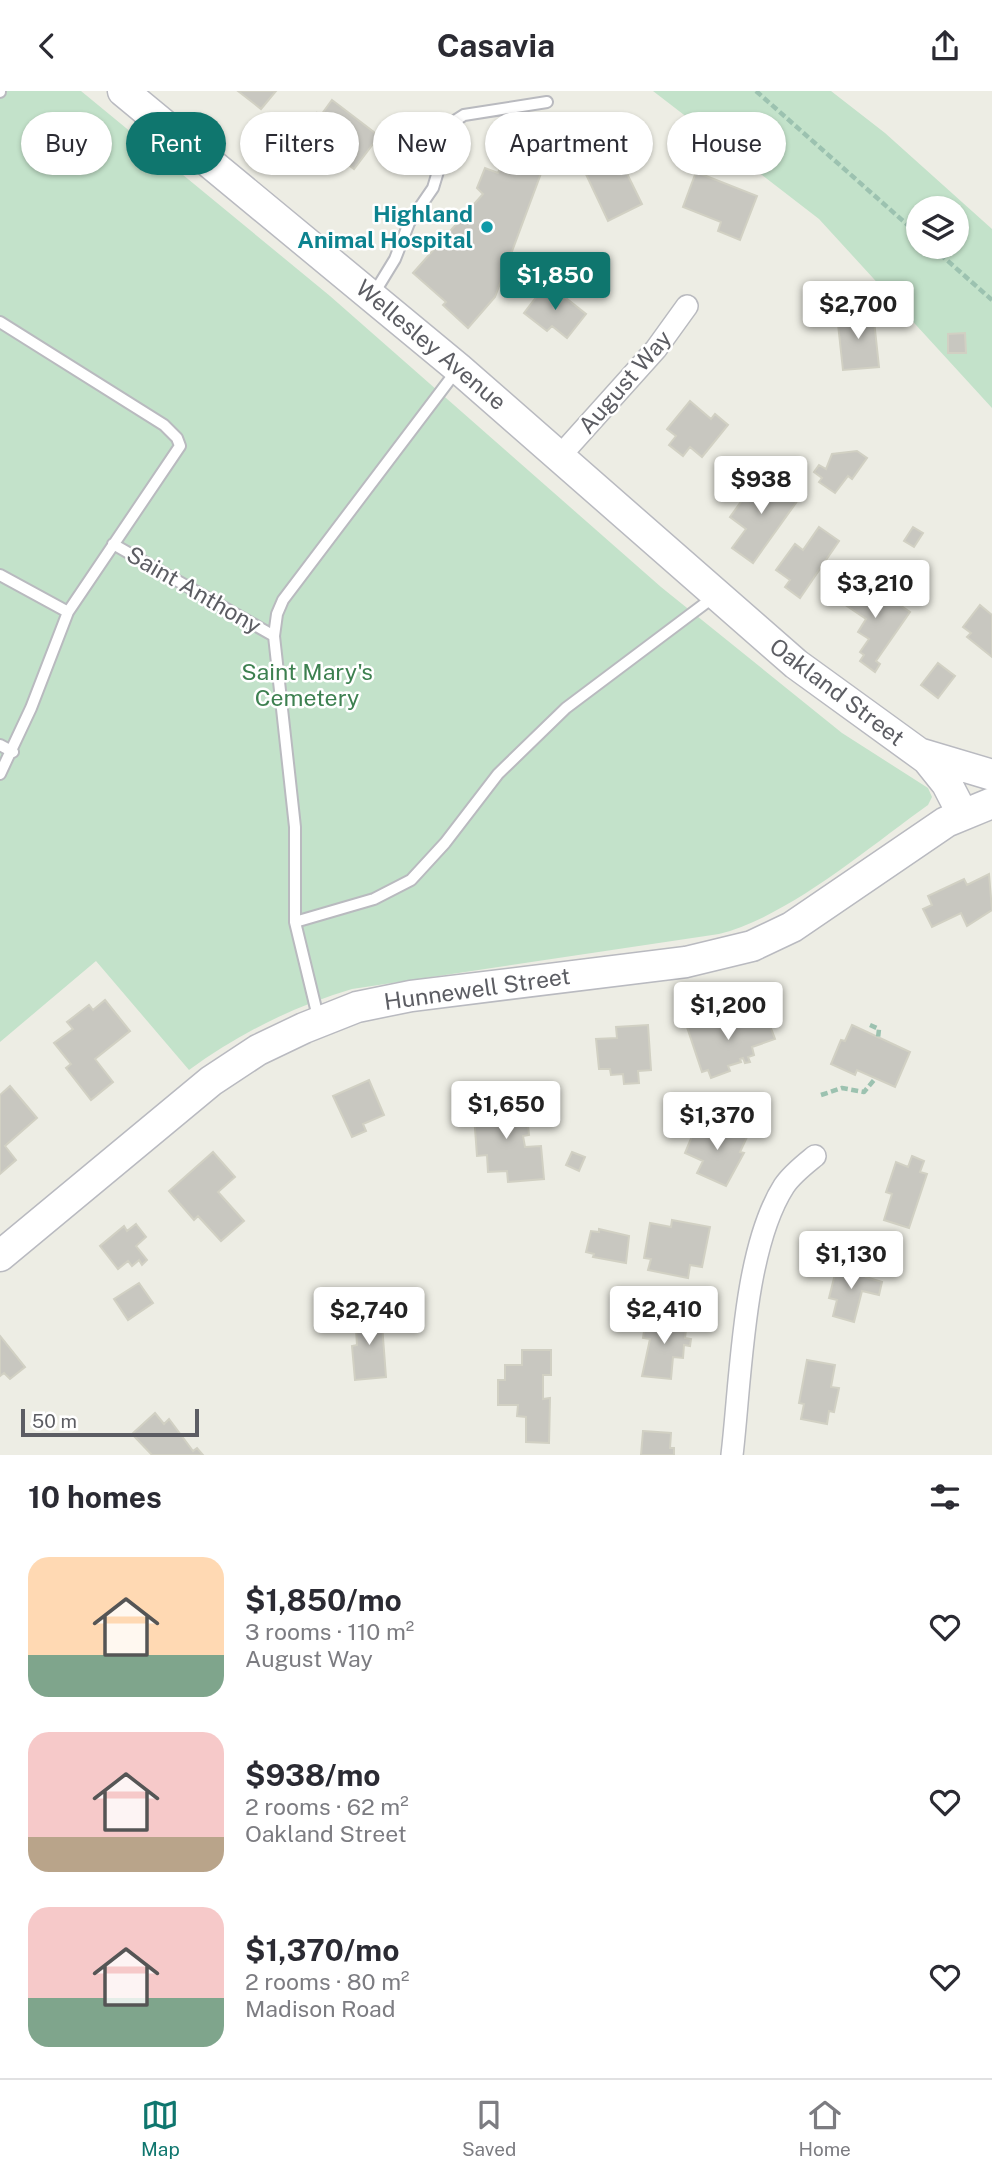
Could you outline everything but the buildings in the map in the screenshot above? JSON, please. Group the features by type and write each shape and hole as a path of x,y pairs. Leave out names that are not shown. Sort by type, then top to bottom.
{"main road":[{"name":"Wellesley Avenue","path":"123,91 458,367 707,588"},
{"name":"Oakland Street","path":"707,588 840,699 921,754 943,778 962,813"},
{"path":"921,754 992,775"},
{"name":"Hunnewell Street","path":"0,1256 211,1081 258,1050 319,1021 357,1007 411,996 686,962 751,946 792,927 962,813 992,803"}],"street":[{"name":"August Way","path":"560,456 656,349 687,306"},
{"path":"733,1455 749,1312 763,1237 783,1188 815,1156"}],"lane":[{"path":"373,295 396,259 410,223 433,188 453,122 460,116 547,102"},
{"path":"0,322 164,425 177,438 180,446 68,612 13,752 0,774"},
{"path":"319,1021 295,922 295,827 274,636 276,614 283,600 458,367"},
{"name":"Saint Anthony","path":"113,544 274,636"},
{"path":"0,575 68,612"},
{"path":"295,922 374,899 411,880 445,843 498,774 558,716 707,588"},
{"path":"0,745 13,752"}],"path":[{"path":"756,91 906,224"},
{"path":"946,259 992,300"},
{"path":"870,1025 879,1029 878,1038"},
{"path":"821,1095 842,1089 867,1091 874,1080"}],"green space":[{"name":"Saint Mary's Cemetery","path":"0,91 81,91 107,112 21,112 21,175 112,175 112,117 126,128 126,175 183,175 330,296 661,587 842,733 928,788 932,797 928,805 800,897 772,913 719,934 352,989 267,1022 189,1070 96,961 0,1042"},
{"path":"653,91 831,91 885,133 955,196 906,196 906,259 969,259 969,208 992,229 992,408 819,219 762,175 786,175 786,112 680,112"}],"place":[{"name":"Highland Animal Hospital","path":"487,227"}]}
